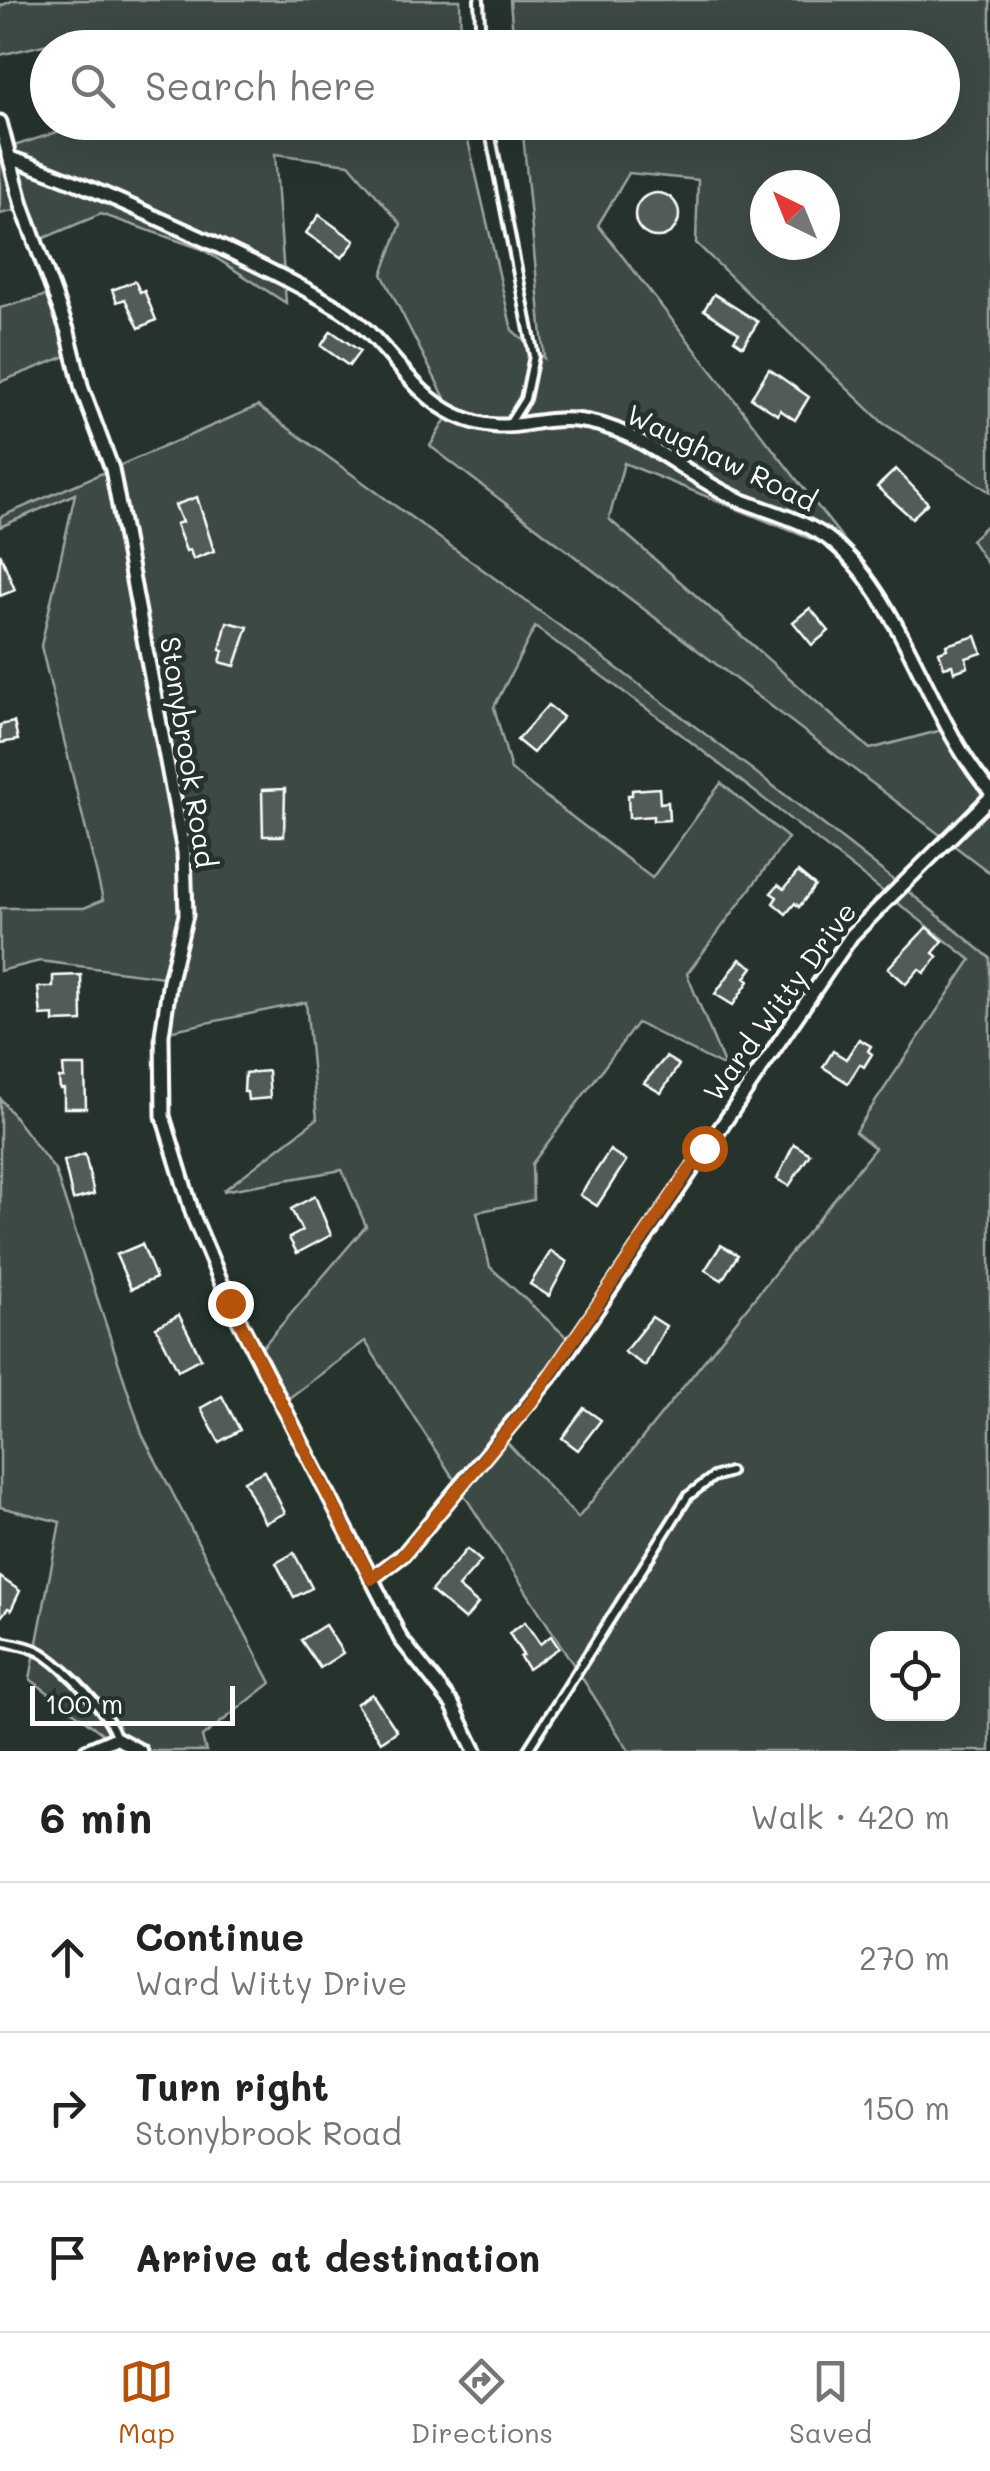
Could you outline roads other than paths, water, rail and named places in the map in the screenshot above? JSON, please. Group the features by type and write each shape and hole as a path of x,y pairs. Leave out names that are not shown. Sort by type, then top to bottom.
{"street":[{"name":"Stonybrook Road","path":"0,122 22,205 112,469 184,852 186,915 162,1035 163,1116 194,1218 230,1303 390,1621 452,1704 475,1751"},
{"name":"Waughaw Road","path":"10,158 130,204 341,310 378,338 409,378 455,415 488,427 574,420 608,428 648,445 736,498 787,516 834,542 886,608 929,697 969,767 990,795"},
{"name":"Ward Witty Drive","path":"371,1579 404,1554 556,1369 852,934 990,795"},
{"path":"86,1751 116,1738 140,1751"}],"lane":[{"path":"479,0 480,30"},
{"path":"492,140 534,356 524,399 508,427"},
{"path":"528,1751 688,1496 713,1476 730,1472"},
{"path":"0,1641 45,1655 99,1708 114,1727 116,1738"}]}
